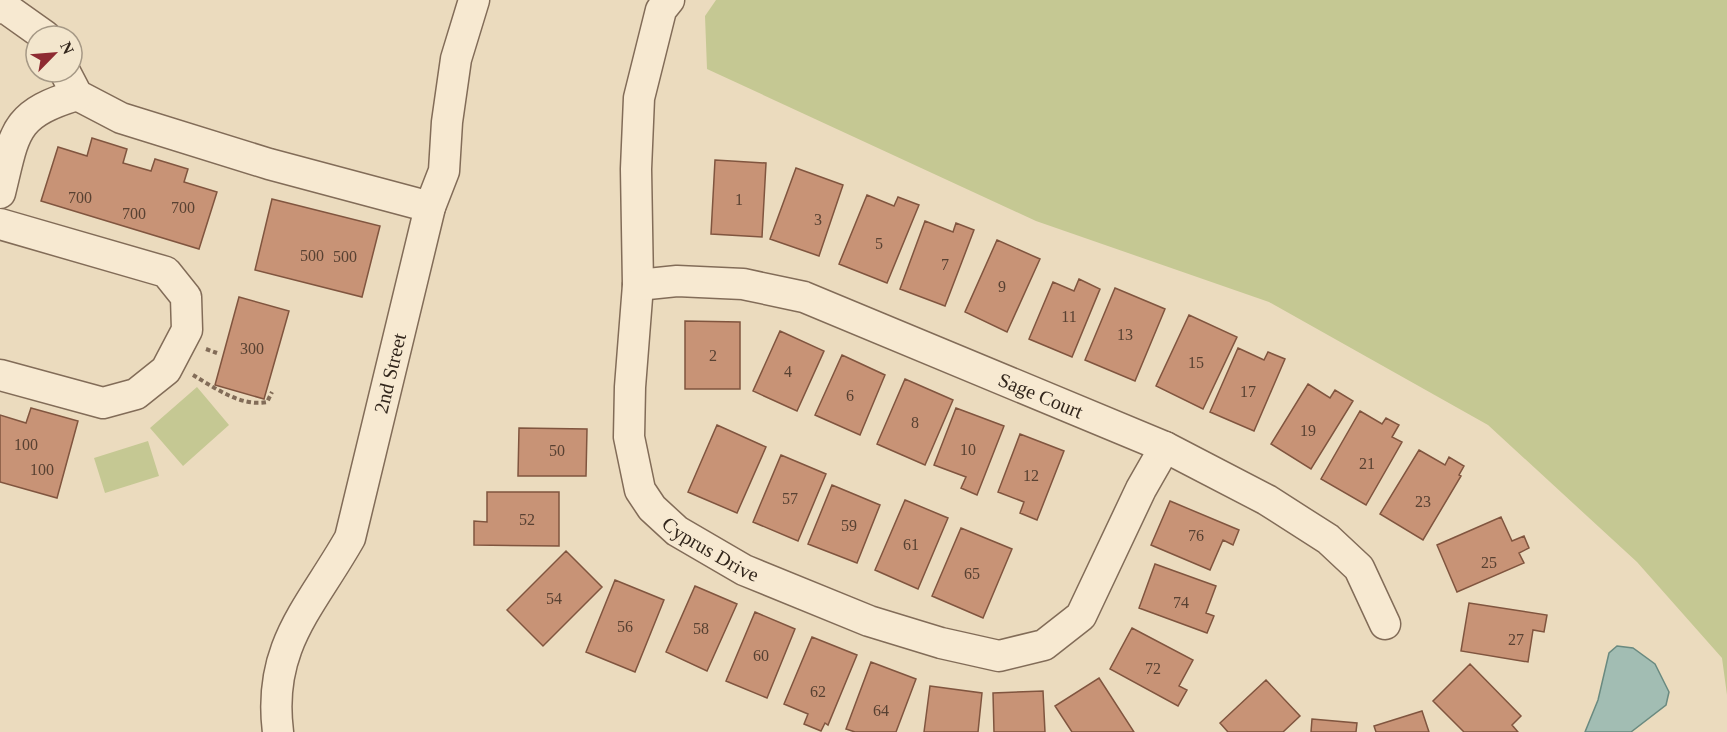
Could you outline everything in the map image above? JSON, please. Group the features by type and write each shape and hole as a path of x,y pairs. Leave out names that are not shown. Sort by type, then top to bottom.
{"street":[{"name":"2nd Street","path":"278,732 277,681 287,643 304,609 328,576 350,538 430,207 444,171 447,122 456,59 474,0"},
{"name":"Cyprus Drive","path":"669,0 661,10 639,98 636,169 638,285 630,387 629,437 640,490 652,508 678,531 744,570 869,621 931,640 999,656 1044,645 1081,616 1141,489 1165,447"},
{"path":"0,8 7,9 28,24"},
{"path":"0,193 20,124 34,112 54,102 70,84"},
{"path":"73,84 132,122 269,164 430,207"},
{"path":"0,224 166,272 186,297 186,330 166,370 136,394 102,403 0,375"},
{"name":"Sage Court","path":"638,285 677,281 743,284 804,297 1165,447 1267,500 1328,538 1359,568 1385,624"}],"path":[{"path":"201,346 204,341"},
{"path":"187,371 228,396 257,404 267,402 272,392"}],"green space":[{"path":"716,0 1727,0 1727,695 1722,658 1637,562 1488,425 1269,302 1036,221 707,69 705,16"},
{"path":"197,387 229,425 183,466 150,428"},
{"path":"148,441 159,476 105,493 94,458"}],"shaded area":[{"path":"1617,646 1633,648 1655,664 1669,692 1666,705 1631,732 1585,732 1598,700 1609,653"}],"building":[{"path":"92,138 127,149 123,163 151,171 155,159 188,169 184,182 217,192 199,249 41,201 58,147 87,156"},
{"path":"715,160 766,163 762,237 711,234"},
{"path":"796,168 843,185 819,256 770,239"},
{"path":"867,195 894,206 898,197 919,205 887,283 839,264"},
{"path":"272,199 380,226 362,297 255,270"},
{"path":"925,221 953,232 956,223 974,230 945,306 900,289"},
{"path":"997,240 1040,259 1007,332 965,312"},
{"path":"1079,279 1100,289 1072,357 1029,339 1053,282 1074,291"},
{"path":"1115,288 1165,309 1135,381 1085,360"},
{"path":"239,297 289,311 264,399 215,385"},
{"path":"1189,315 1237,337 1203,409 1156,386"},
{"path":"685,321 740,322 740,389 685,389"},
{"path":"780,331 824,351 797,411 753,391"},
{"path":"1238,348 1264,360 1268,352 1285,359 1254,431 1210,412"},
{"path":"842,355 885,375 860,435 815,415"},
{"path":"905,379 953,400 925,465 877,444"},
{"path":"1308,384 1330,398 1335,390 1353,401 1311,469 1271,444"},
{"path":"31,408 78,421 57,498 0,482 0,415 26,423"},
{"path":"956,408 1004,426 977,495 961,488 966,477 934,465"},
{"path":"1360,411 1382,424 1386,418 1399,425 1392,437 1402,442 1366,505 1321,479"},
{"path":"717,425 766,447 737,513 688,492"},
{"path":"519,428 587,429 586,476 518,476"},
{"path":"1020,434 1064,451 1037,520 1020,513 1024,502 998,492"},
{"path":"1419,450 1445,465 1449,457 1464,466 1459,475 1461,476 1423,540 1380,514"},
{"path":"781,455 826,474 798,541 753,522"},
{"path":"832,485 880,505 857,563 808,544"},
{"path":"487,492 559,492 559,546 474,545 474,521 487,522"},
{"path":"905,500 948,518 918,589 875,570"},
{"path":"1170,501 1239,530 1233,545 1223,540 1210,570 1151,545"},
{"path":"1501,517 1512,541 1524,536 1529,548 1519,553 1524,563 1457,592 1437,545"},
{"path":"961,528 1012,549 983,618 932,596"},
{"path":"566,551 602,587 543,646 507,610"},
{"path":"1155,564 1216,586 1206,613 1214,616 1207,633 1139,608"},
{"path":"615,580 664,600 635,672 586,652"},
{"path":"695,586 737,604 707,671 666,652"},
{"path":"1469,603 1547,615 1544,632 1533,630 1528,662 1461,651"},
{"path":"755,612 795,629 767,698 726,681"},
{"path":"1132,628 1193,660 1179,686 1187,690 1178,706 1110,669"},
{"path":"812,637 857,655 828,725 825,723 821,731 804,724 808,714 784,704"},
{"path":"871,662 916,679 896,732 855,732 846,729"},
{"path":"1470,664 1521,716 1512,725 1518,732 1464,732 1433,701"},
{"path":"1099,678 1134,732 1072,732 1055,706"},
{"path":"1266,680 1300,716 1283,732 1228,732 1220,723"},
{"path":"930,686 982,693 978,732 924,732"},
{"path":"1043,691 1045,732 994,732 993,693"},
{"path":"1422,711 1429,732 1376,732 1374,726"},
{"path":"1312,719 1357,723 1356,732 1311,732"}]}
